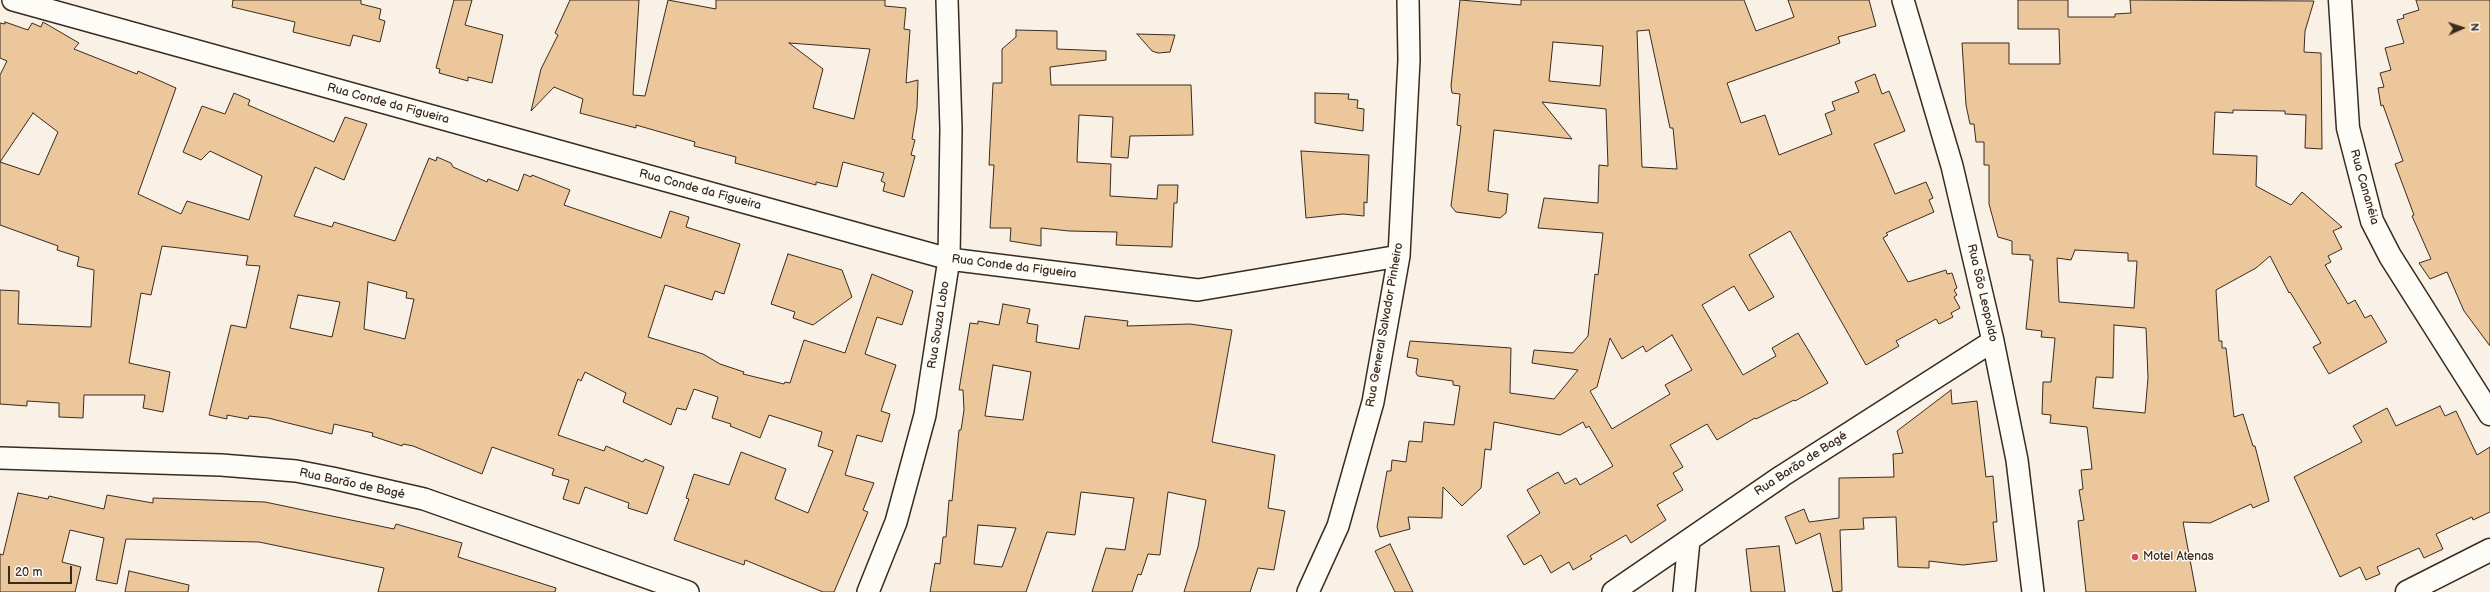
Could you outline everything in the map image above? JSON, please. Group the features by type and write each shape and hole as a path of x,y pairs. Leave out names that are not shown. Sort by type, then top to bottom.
{"street":[{"name":"Rua Conde da Figueira","path":"14,0 949,260 1198,290 1399,256"},
{"name":"Rua Souza Lobo","path":"868,592 896,522 925,415 949,260 951,129 947,0"},
{"name":"Rua General Salvador Pinheiro","path":"1308,592 1338,526 1373,402 1399,256 1409,60 1408,0"},
{"name":"Rua São Leopoldo","path":"1903,0 1952,166 1993,342 2017,460 2033,592"},
{"name":"Rua Cananéia","path":"2340,0 2348,128 2372,220 2390,256 2490,414"},
{"name":"Rua Barão de Bagé","path":"1613,592 1782,476 1993,342"},
{"name":"Rua Barão de Bagé","path":"0,458 221,465 296,471 332,478 424,499 688,592"},
{"path":"1684,592 1689,540"},
{"path":"2407,592 2490,550"}],"building":[{"path":"233,0 361,0 361,4 381,9 379,19 385,21 380,42 353,35 350,46 293,32 295,22 232,7"},
{"path":"454,0 472,0 465,25 503,35 492,83 468,77 468,81 439,73 440,69 436,68"},
{"path":"570,0 639,0 633,95 645,96 668,0 716,9 716,0 885,0 885,6 906,8 904,29 910,30 906,83 918,80 917,108 912,139 915,140 911,155 915,156 904,197 883,191 885,183 881,181 884,173 843,162 837,187 816,182 816,185 735,163 736,157 694,146 695,142 636,125 636,128 580,113 583,99 554,87 531,111 541,69 558,35 555,33","holes":["789,43 870,49 854,119 813,108 823,69"]},
{"path":"1460,0 1521,5 1521,0 1744,0 1756,31 1794,17 1788,0 1869,0 1876,26 1838,37 1840,43 1727,83 1741,123 1765,115 1779,155 1832,134 1825,114 1835,110 1832,102 1859,92 1855,82 1875,74 1882,94 1889,91 1905,131 1874,144 1895,194 1926,182 1933,198 1929,200 1934,212 1886,233 1888,235 1883,238 1908,282 1946,270 1947,274 1952,273 1957,288 1954,290 1957,295 1954,297 1960,308 1951,313 1953,317 1939,324 1936,319 1896,341 1899,346 1866,365 1790,231 1749,255 1774,297 1749,311 1734,286 1702,305 1743,375 1776,356 1772,348 1798,333 1828,383 1795,401 1794,400 1756,419 1755,418 1717,440 1707,424 1670,445 1683,467 1673,473 1683,490 1657,505 1666,520 1631,543 1626,535 1590,556 1592,559 1573,570 1569,562 1551,573 1541,555 1524,565 1507,536 1540,513 1527,490 1558,472 1565,484 1576,478 1580,485 1613,466 1589,426 1586,428 1583,422 1560,435 1494,422 1491,450 1485,449 1481,488 1462,506 1443,487 1442,518 1408,517 1410,529 1380,537 1377,527 1387,471 1391,471 1392,460 1406,462 1409,441 1422,442 1424,422 1454,425 1460,386 1453,385 1453,381 1418,376 1416,373 1418,359 1407,357 1410,341 1511,348 1510,393 1554,399 1578,370 1532,363 1534,350 1573,353 1588,336 1595,274 1598,275 1603,233 1538,228 1544,198 1598,203 1599,165 1608,166 1606,109 1542,102 1572,139 1494,130 1488,191 1508,194 1506,213 1500,218 1456,212 1451,206 1461,126 1457,125 1460,94 1452,93 1451,86","holes":["1649,30 1670,128 1673,128 1677,169 1642,167 1637,31","1553,42 1603,46 1600,86 1549,81","1672,335 1692,370 1665,385 1670,394 1612,429 1590,391 1597,387 1610,338 1622,359 1643,346 1646,352"]},
{"path":"2018,0 2068,0 2068,17 2115,17 2115,14 2131,13 2130,0 2314,1 2305,31 2304,52 2321,53 2322,149 2305,148 2306,115 2285,114 2285,111 2233,110 2233,113 2215,112 2213,154 2257,156 2256,186 2291,205 2302,192 2342,227 2333,231 2342,249 2328,256 2331,262 2325,265 2348,304 2355,300 2365,318 2371,315 2387,342 2329,374 2313,347 2321,343 2290,292 2289,293 2270,256 2256,268 2216,290 2219,341 2222,341 2222,348 2226,348 2234,417 2243,414 2253,446 2255,446 2269,501 2253,508 2251,504 2210,523 2183,522 2196,592 2086,592 2078,521 2084,520 2079,490 2083,489 2081,470 2092,469 2087,427 2050,423 2051,415 2042,414 2043,382 2051,382 2055,338 2041,337 2042,331 2026,329 2033,260 2030,260 2030,255 2012,254 2012,241 1998,237 1989,204 1989,165 1984,165 1984,142 1976,142 1974,124 1970,124 1966,105 1962,43 2009,43 2009,64 2060,64 2059,29 2018,29","holes":["2075,250 2128,253 2128,261 2137,261 2134,308 2059,302 2057,258 2071,260","2114,325 2146,328 2148,378 2145,413 2093,408 2096,377 2113,378"]},
{"path":"2416,0 2490,0 2490,346 2464,311 2447,272 2430,279 2419,263 2431,259 2412,216 2414,215 2395,164 2403,161 2383,105 2381,106 2378,88 2384,87 2380,73 2391,70 2385,48 2404,43 2397,20 2404,18 2403,15 2419,10"},
{"path":"5,22 28,30 32,23 41,27 43,22 79,43 74,49 137,74 138,71 176,88 138,194 181,214 187,201 249,220 262,176 210,151 201,160 183,152 202,106 225,114 234,93 250,100 248,105 334,142 345,117 367,124 344,180 315,167 294,216 332,227 334,222 395,241 429,158 436,161 437,157 451,163 453,167 487,182 488,179 518,191 524,174 531,177 532,175 570,190 564,205 661,238 670,211 689,217 686,227 740,244 724,294 715,291 712,300 665,285 648,337 703,354 720,364 744,372 743,374 784,384 785,382 790,383 804,340 845,353 872,274 913,291 902,325 877,317 865,354 896,365 881,411 890,414 882,442 857,435 845,475 874,483 863,510 868,512 834,592 823,592 745,560 744,565 674,540 689,499 686,498 694,474 729,485 741,452 786,469 775,499 808,513 833,451 818,446 822,432 769,415 760,438 730,426 731,424 712,418 718,397 694,389 686,410 677,408 671,425 623,402 626,393 585,372 581,381 578,379 558,435 604,451 606,446 643,462 645,459 664,467 647,514 628,508 629,503 585,487 579,504 563,499 569,480 552,475 554,469 492,447 482,474 413,446 403,444 402,446 372,436 373,433 334,424 332,434 268,418 249,416 248,419 227,415 227,419 209,415 231,325 246,328 260,266 246,265 248,256 162,246 151,295 141,293 129,363 170,372 163,412 143,408 145,395 84,395 83,418 59,417 59,403 27,401 27,406 0,404 0,290 19,291 18,324 91,327 94,270 77,266 79,257 57,250 58,246 0,225 0,162 0,75 7,61 0,58 0,23 5,24","holes":["33,113 58,132 39,175 0,162","368,282 407,292 406,298 414,299 405,339 364,329","298,295 340,302 332,337 290,328"]},
{"path":"1016,30 1057,31 1057,49 1106,51 1106,60 1050,67 1051,85 1191,85 1193,135 1130,136 1128,158 1111,157 1113,117 1079,115 1077,162 1111,164 1110,196 1157,199 1158,185 1178,185 1177,203 1174,203 1172,247 1116,245 1117,232 1069,231 1041,228 1041,246 1010,241 1011,228 990,228 994,165 989,165 993,83 1002,83 1002,49 1016,37"},
{"path":"1137,34 1175,35 1170,52 1158,53 1152,51"},
{"path":"1315,93 1349,94 1348,99 1358,100 1357,108 1364,109 1363,131 1315,123"},
{"path":"1301,151 1369,155 1367,203 1364,202 1364,216 1343,214 1306,218"},
{"path":"788,254 842,270 852,297 813,325 793,318 795,312 771,304"},
{"path":"1003,304 1030,309 1027,323 1038,325 1036,342 1079,349 1085,316 1128,321 1127,326 1190,324 1232,330 1212,442 1275,455 1268,508 1285,511 1274,570 1258,568 1250,592 1184,592 1198,547 1206,500 1168,492 1160,555 1148,554 1141,575 1138,574 1132,592 1092,592 1106,548 1125,550 1134,498 1081,492 1075,535 1047,532 1026,592 930,592 935,563 940,564 943,537 946,537 949,500 952,501 959,430 961,430 964,410 963,390 959,390 970,323 978,324 978,321 999,325","holes":["993,365 1031,372 1023,420 985,416","978,525 1016,528 1002,567 974,564"]},
{"path":"1951,390 1952,404 1977,401 1986,477 1993,476 1997,522 1993,522 1997,561 1963,565 1929,561 1929,568 1898,567 1896,517 1863,518 1864,529 1840,530 1842,591 1833,592 1820,533 1796,544 1785,517 1804,509 1809,522 1839,518 1839,478 1894,477 1893,454 1903,453 1897,431"},
{"path":"2440,406 2445,416 2456,411 2477,455 2490,447 2490,512 2473,520 2472,517 2436,534 2443,549 2424,558 2419,548 2377,567 2380,574 2366,580 2360,567 2340,577 2294,477 2362,442 2353,426 2387,408 2396,426"},
{"path":"18,493 48,499 49,496 104,509 107,495 153,503 153,498 265,502 394,529 396,524 462,543 458,557 556,588 555,592 378,592 384,568 259,542 126,539 117,584 96,580 104,538 70,530 62,562 81,567 75,592 0,592 0,554 3,555"},
{"path":"1390,544 1413,592 1395,592 1375,551"},
{"path":"1779,546 1785,592 1751,592 1746,549"},
{"path":"129,571 189,585 188,592 125,592"}],"place":[{"name":"Motel Atenas","path":"2135,557"}]}
